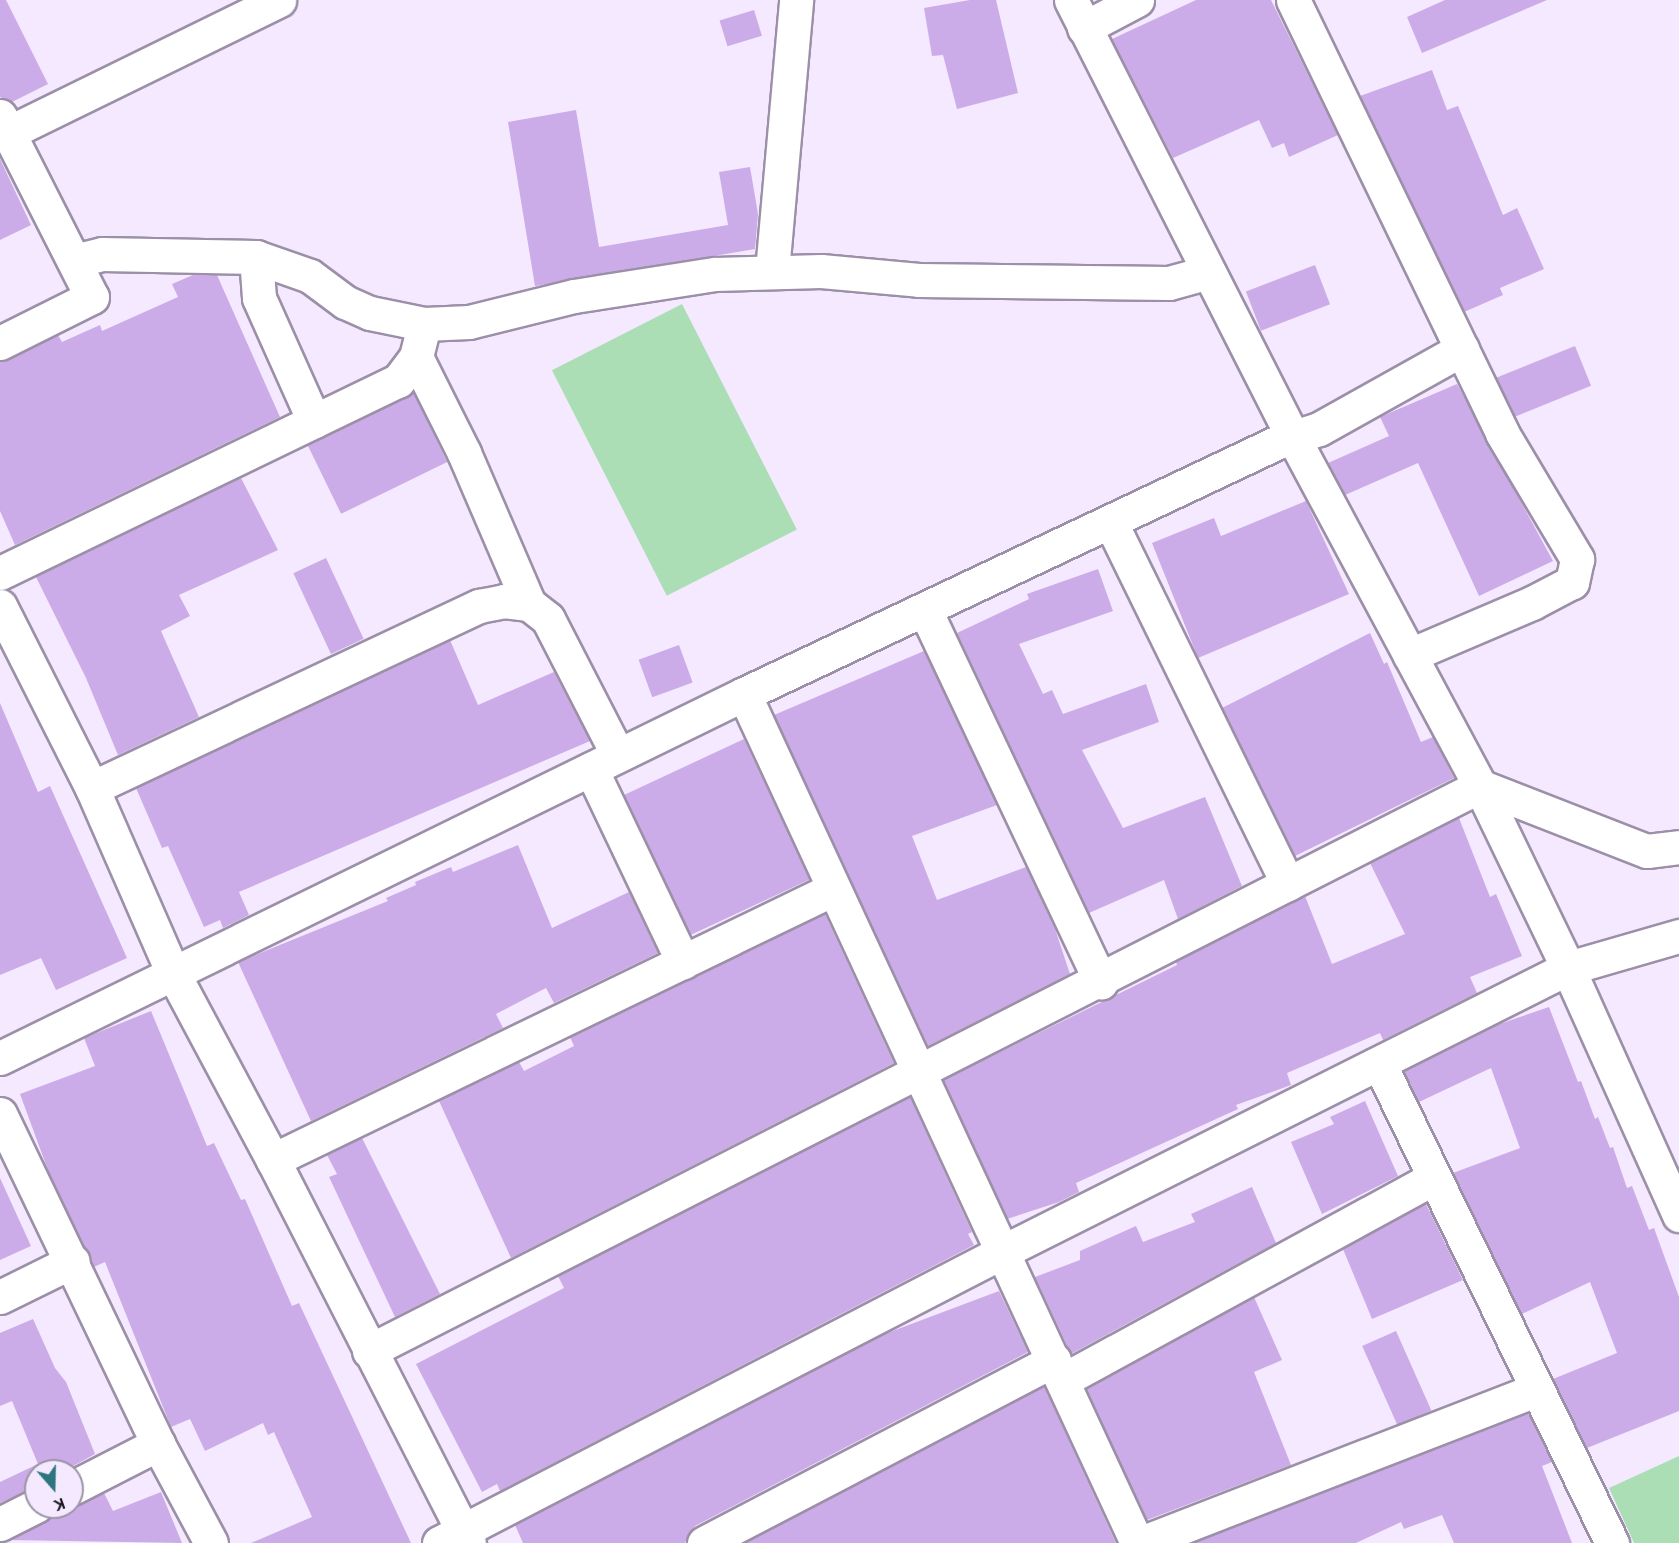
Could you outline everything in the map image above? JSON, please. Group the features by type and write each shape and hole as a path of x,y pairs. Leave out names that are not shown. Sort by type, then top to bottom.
{"street":[{"path":"0,343 92,297 4,124 279,0"},
{"path":"772,271 796,0"},
{"path":"1137,0 1078,14 1293,439 1480,786 1568,968 1679,1215"},
{"path":"1293,0 1502,433 1577,559 1577,572 1572,582 1532,603 1410,655"},
{"path":"74,261 102,254 256,257 310,276 345,302 370,313 424,324 469,322 658,281 772,271 870,274 919,280 1169,283 1209,272"},
{"path":"256,257 259,298 314,421"},
{"path":"0,573 398,381 416,357 424,324"},
{"path":"0,1058 744,694 1111,523 1278,442 1293,439 1462,350"},
{"path":"416,357 459,442 529,604 548,619 683,962"},
{"path":"1111,523 1288,884"},
{"path":"92,788 479,606 504,601 529,604"},
{"path":"0,606 92,788 173,973 273,1160 369,1351 457,1539 1002,1252 1568,968 1679,936"},
{"path":"925,610 1101,982"},
{"path":"744,694 916,1071 1139,1543 1535,1390"},
{"path":"369,1351 916,1071 1101,982 1480,786 1647,851 1679,848"},
{"path":"273,1160 833,889"},
{"path":"1379,1063 1535,1390 1612,1543"},
{"path":"0,1114 73,1261 158,1444 211,1543"},
{"path":"704,1543 1059,1370 1434,1178"},
{"path":"0,1297 73,1261"},
{"path":"84,1482 158,1444"},
{"path":"0,1524 24,1512"}],"green space":[{"path":"682,304 797,529 667,596 552,370"},
{"path":"1679,1456 1679,1543 1634,1543 1609,1488"}],"building":[{"path":"0,0 6,0 48,84 12,102 0,97"},
{"path":"970,0 996,0 1018,93 957,109 943,55 932,56 924,8"},
{"path":"1196,0 1271,0 1338,135 1289,157 1284,143 1272,148 1259,120 1173,158 1112,39"},
{"path":"1445,0 1547,0 1422,53 1407,17"},
{"path":"754,10 762,36 727,46 720,21"},
{"path":"1432,70 1447,110 1458,106 1503,215 1517,208 1544,269 1500,288 1503,295 1464,312 1360,96"},
{"path":"576,110 599,247 728,225 719,172 750,167 758,214 755,249 535,286 508,122"},
{"path":"0,159 31,225 0,240"},
{"path":"1315,265 1330,304 1261,331 1246,292"},
{"path":"193,275 217,275 280,417 15,545 0,511 0,362 58,335 62,342 100,325 102,331 178,297 172,284"},
{"path":"1575,346 1591,386 1512,418 1496,378"},
{"path":"1457,384 1553,561 1479,596 1418,463 1345,495 1328,463 1389,436 1380,417"},
{"path":"413,392 447,462 341,514 307,444"},
{"path":"241,478 278,550 179,595 190,616 161,631 199,717 118,755 86,678 36,577"},
{"path":"1306,501 1349,594 1198,658 1152,543 1214,518 1221,536"},
{"path":"326,558 364,639 331,654 293,573"},
{"path":"1098,569 1113,611 1019,644 1043,694 1052,690 1063,714 1146,684 1159,722 1082,750 1123,828 1205,797 1242,886 1178,919 1164,880 1089,913 957,633 1029,599 1027,594"},
{"path":"1370,633 1384,664 1387,662 1421,742 1433,737 1454,778 1295,856 1222,708"},
{"path":"450,640 478,705 554,672 590,741 239,892 249,915 223,928 220,920 204,927 168,846 162,848 136,788"},
{"path":"679,645 693,683 652,697 639,660"},
{"path":"924,651 997,805 912,836 937,900 1026,867 1055,929 1070,974 928,1046 774,715"},
{"path":"0,703 38,792 50,786 127,958 56,990 41,958 0,975"},
{"path":"744,739 810,879 689,936 623,795"},
{"path":"1459,818 1490,897 1496,894 1522,956 1470,977 1477,993 1383,1040 1380,1033 1287,1073 1291,1085 1236,1105 1238,1109 1076,1183 1079,1192 1059,1202 1007,1219 943,1080 1177,965 1176,962 1305,896 1332,964 1405,934 1370,863"},
{"path":"518,845 552,928 629,892 658,953 554,1003 546,988 496,1014 503,1028 311,1121 238,962 388,901 386,898 416,885 415,882 451,867 453,872"},
{"path":"825,914 894,1063 511,1258 439,1101 519,1062 524,1071 574,1046 570,1037"},
{"path":"1549,1007 1578,1082 1581,1081 1595,1119 1598,1117 1610,1148 1613,1147 1627,1188 1632,1186 1649,1230 1654,1228 1679,1297 1679,1411 1587,1448 1553,1379 1617,1353 1590,1282 1522,1314 1453,1173 1520,1148 1491,1068 1419,1102 1404,1071 1491,1027"},
{"path":"151,1011 207,1146 214,1143 241,1200 245,1199 292,1306 299,1303 411,1543 251,1543 312,1517 274,1432 268,1435 263,1423 205,1451 190,1419 171,1427 105,1262 94,1267 49,1173 20,1094 95,1066 84,1038"},
{"path":"910,1097 972,1232 968,1234 974,1245 500,1491 497,1484 482,1492 416,1364 564,1288 558,1276"},
{"path":"1365,1101 1398,1176 1322,1214 1291,1142 1334,1124 1330,1117"},
{"path":"362,1138 440,1294 395,1317 329,1177 337,1174 327,1155"},
{"path":"0,1178 31,1246 0,1260"},
{"path":"1252,1187 1276,1243 1071,1354 1035,1277 1080,1260 1080,1251 1136,1226 1143,1242 1195,1222 1191,1214"},
{"path":"1426,1204 1463,1280 1372,1319 1343,1249"},
{"path":"999,1291 1028,1352 695,1526 685,1543 523,1543 515,1525 882,1335"},
{"path":"1254,1297 1282,1360 1254,1372 1291,1465 1147,1520 1086,1389"},
{"path":"33,1319 55,1368 66,1382 95,1454 84,1460 36,1459 12,1401 0,1406 0,1333"},
{"path":"1396,1331 1431,1410 1398,1426 1362,1346"},
{"path":"1044,1386 1116,1543 744,1543"},
{"path":"1528,1413 1552,1462 1542,1466 1572,1543 1454,1543 1442,1515 1404,1529 1401,1522 1356,1543 1193,1543"},
{"path":"24,1471 24,1492 0,1503 0,1482"},
{"path":"161,1492 182,1543 9,1540 47,1519 84,1519 84,1503 104,1493 113,1511"}]}
